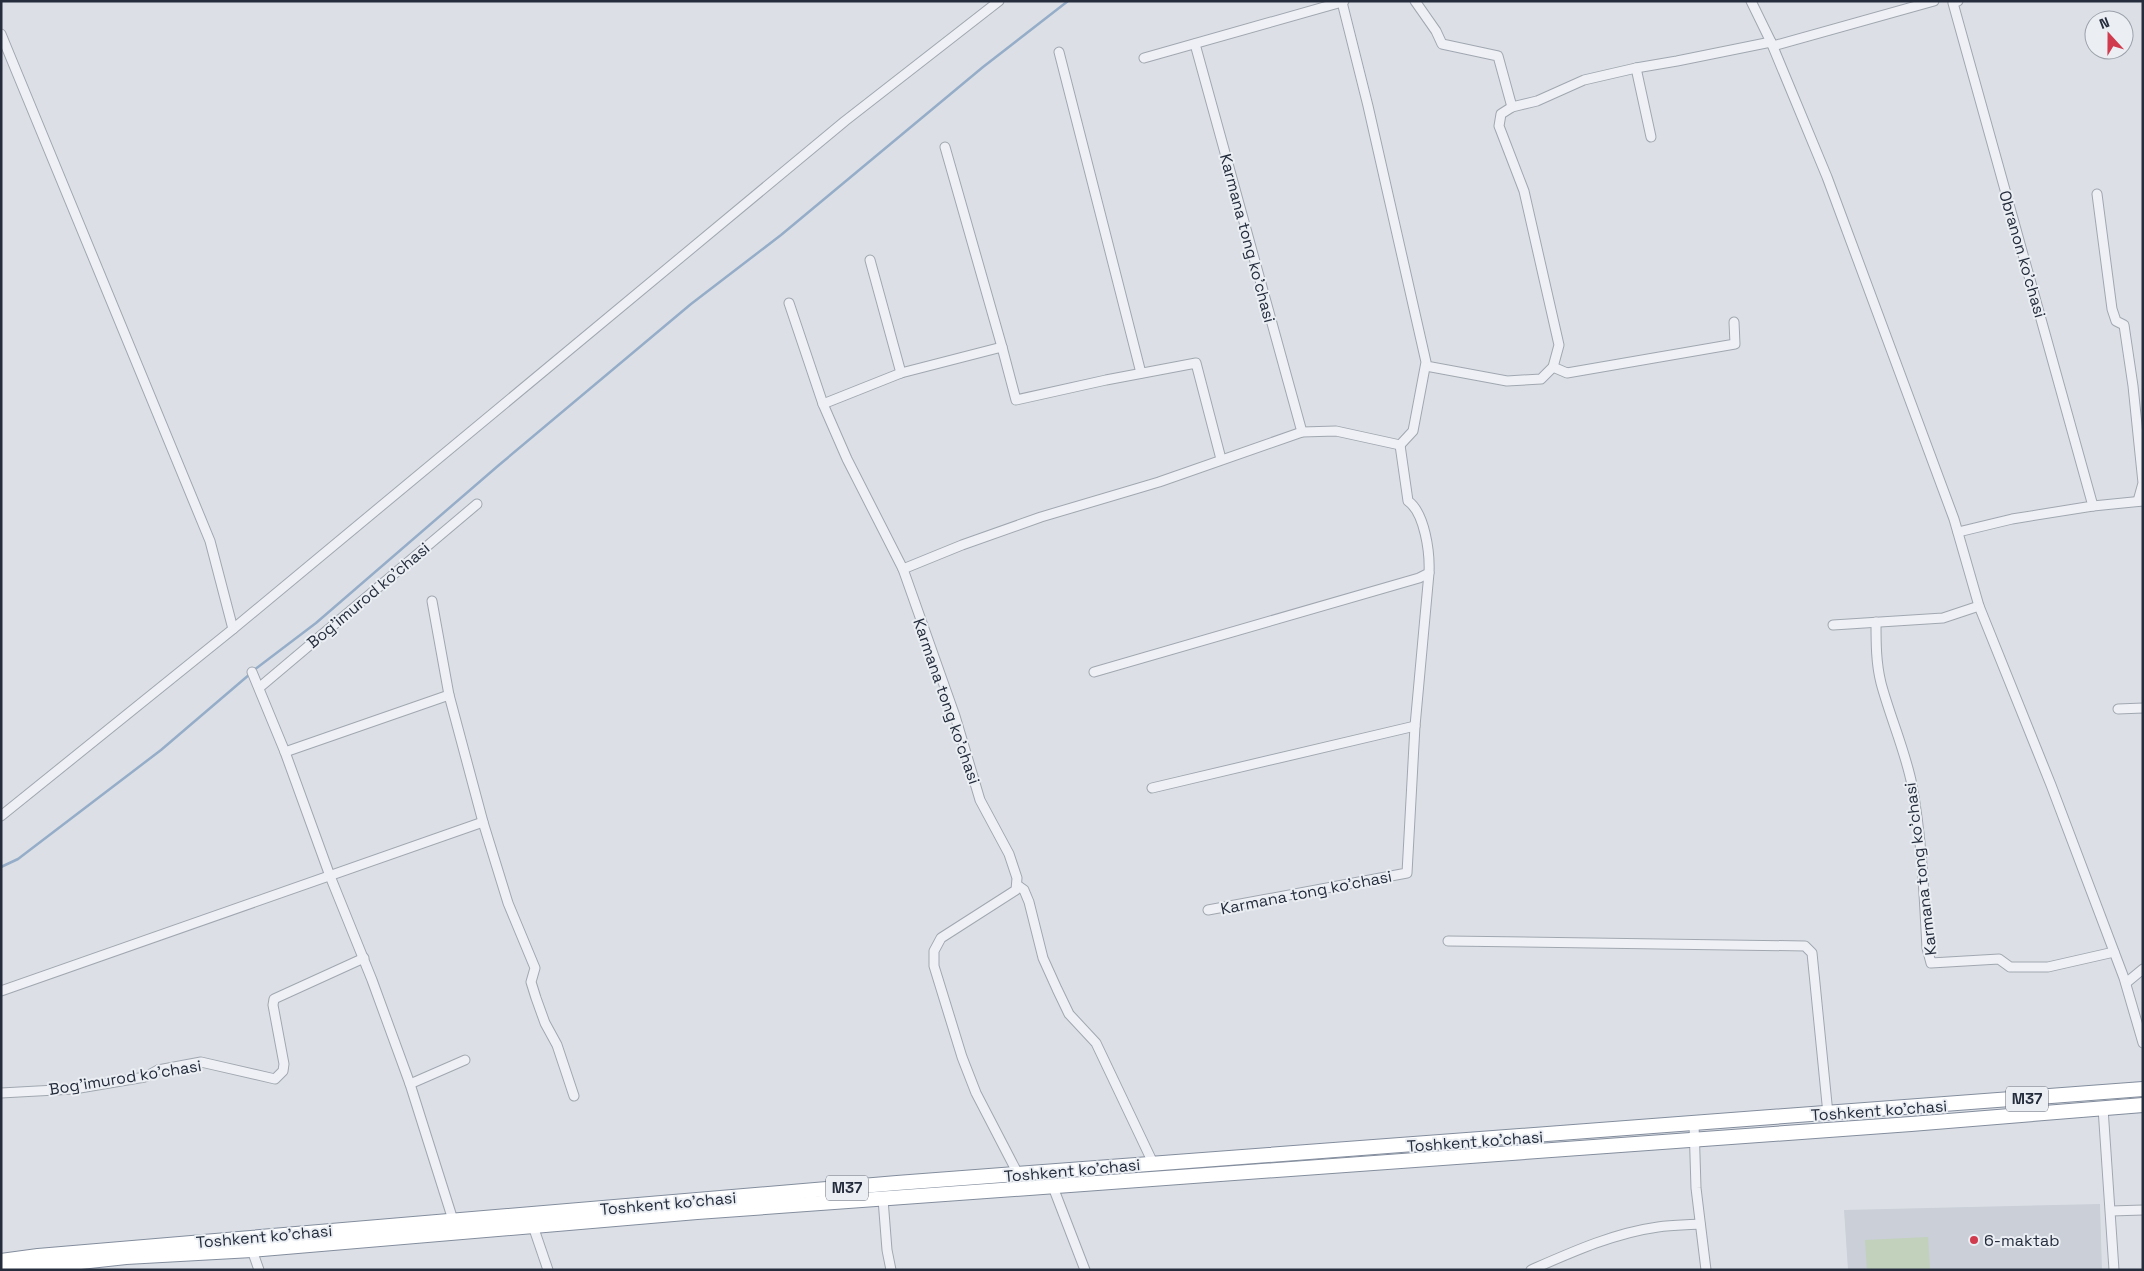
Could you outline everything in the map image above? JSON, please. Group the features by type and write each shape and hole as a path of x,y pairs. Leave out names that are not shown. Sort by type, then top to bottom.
{"highway":[{"name":"Toshkent ko'chasi","path":"1,1261 38,1256 453,1220 1153,1163 2143,1089"},
{"name":"Toshkent ko'chasi","path":"8,1270 126,1258 252,1250 533,1226 2143,1105"}],"street":[{"path":"4,814 233,629 845,121 999,1"},
{"path":"1415,1 1436,31 1442,44 1498,56 1512,107"},
{"path":"1751,1 1772,44 1827,177 1958,532 1979,606 2051,785 2126,983 2143,1043"},
{"path":"1426,366 1507,381 1541,379 1553,367 1559,345 1557,335 1524,191 1499,126 1501,114 1512,107 1537,101 1584,80 1636,68 1772,44 1934,1"},
{"path":"903,569 962,545 1041,517 1159,482 1302,432 1336,431 1400,445 1414,431 1426,362 1343,2 1144,58"},
{"name":"Obranon ko'chasi","path":"1953,2 2093,506"},
{"path":"1,34 210,542 233,629"},
{"name":"Karmana tong ko'chasi","path":"1195,44 1302,432"},
{"path":"1059,52 1141,373"},
{"path":"1636,68 1651,136"},
{"path":"945,147 1016,400 1196,363 1221,459"},
{"path":"1958,532 2012,519 2093,506 2140,501 2143,483 2133,386 2124,325 2116,321 2112,309 2097,194"},
{"path":"870,260 901,373"},
{"name":"Karmana tong ko'chasi","path":"789,303 823,404 847,460 903,569 955,716 980,800 1009,854 1017,878 1017,885 1024,890 1030,902 1043,958 1056,989 1069,1014 1096,1042 1153,1163"},
{"path":"1553,367 1567,373 1735,344 1734,322"},
{"path":"823,404 901,373 1002,348"},
{"name":"Karmana tong ko'chasi","path":"1208,910 1407,873 1415,726 1430,560 1422,521 1415,506 1408,500 1400,445"},
{"name":"Bog'imurod ko'chasi","path":"260,687 477,504"},
{"path":"1094,672 1419,578 1429,573"},
{"path":"432,601 449,695 483,822 508,903 535,968 531,982 536,998 545,1023 557,1045 574,1096"},
{"path":"1833,625 1943,618 1979,606"},
{"name":"Karmana tong ko'chasi","path":"1876,622 1876,654 1881,683 1912,784 1920,848 1927,948 1931,963 1999,959 2010,967 2048,967 2114,952"},
{"path":"252,672 260,687 330,876 364,958 410,1084 453,1220"},
{"path":"285,752 449,695"},
{"path":"2118,709 2143,708"},
{"path":"1152,788 1415,726"},
{"path":"1,991 483,822"},
{"path":"1017,885 1016,890 941,938 934,951 934,966 976,1094 1018,1174"},
{"path":"1448,941 1805,946 1812,953 1828,1114"},
{"name":"Bog'imurod ko'chasi","path":"1,1094 74,1089 145,1077 158,1070 201,1062 275,1080 283,1072 284,1064 273,1005 274,999 364,958"},
{"path":"2126,983 2143,969"},
{"path":"410,1084 465,1060"},
{"path":"2104,1108 2114,1270"},
{"path":"1694,1124 1696,1188 1706,1270"},
{"path":"1053,1187 1085,1270"},
{"path":"883,1199 887,1250 891,1270"},
{"path":"2110,1211 2143,1210"},
{"path":"1531,1270 1614,1237 1658,1227 1700,1224"},
{"path":"533,1226 548,1270"},
{"path":"252,1250 260,1270"}],"shaded area":[{"name":"6-maktab","path":"2100,1204 2102,1270 1848,1270 1844,1210"}],"green space":[{"path":"1928,1237 1930,1270 1867,1270 1865,1240"}],"waterway":[{"path":"254,670 316,623 499,465 691,304 781,235 983,67 1068,1"},
{"path":"1,867 18,859 161,750 250,674"}],"place":[{"name":"6-maktab","path":"1974,1240"}]}
